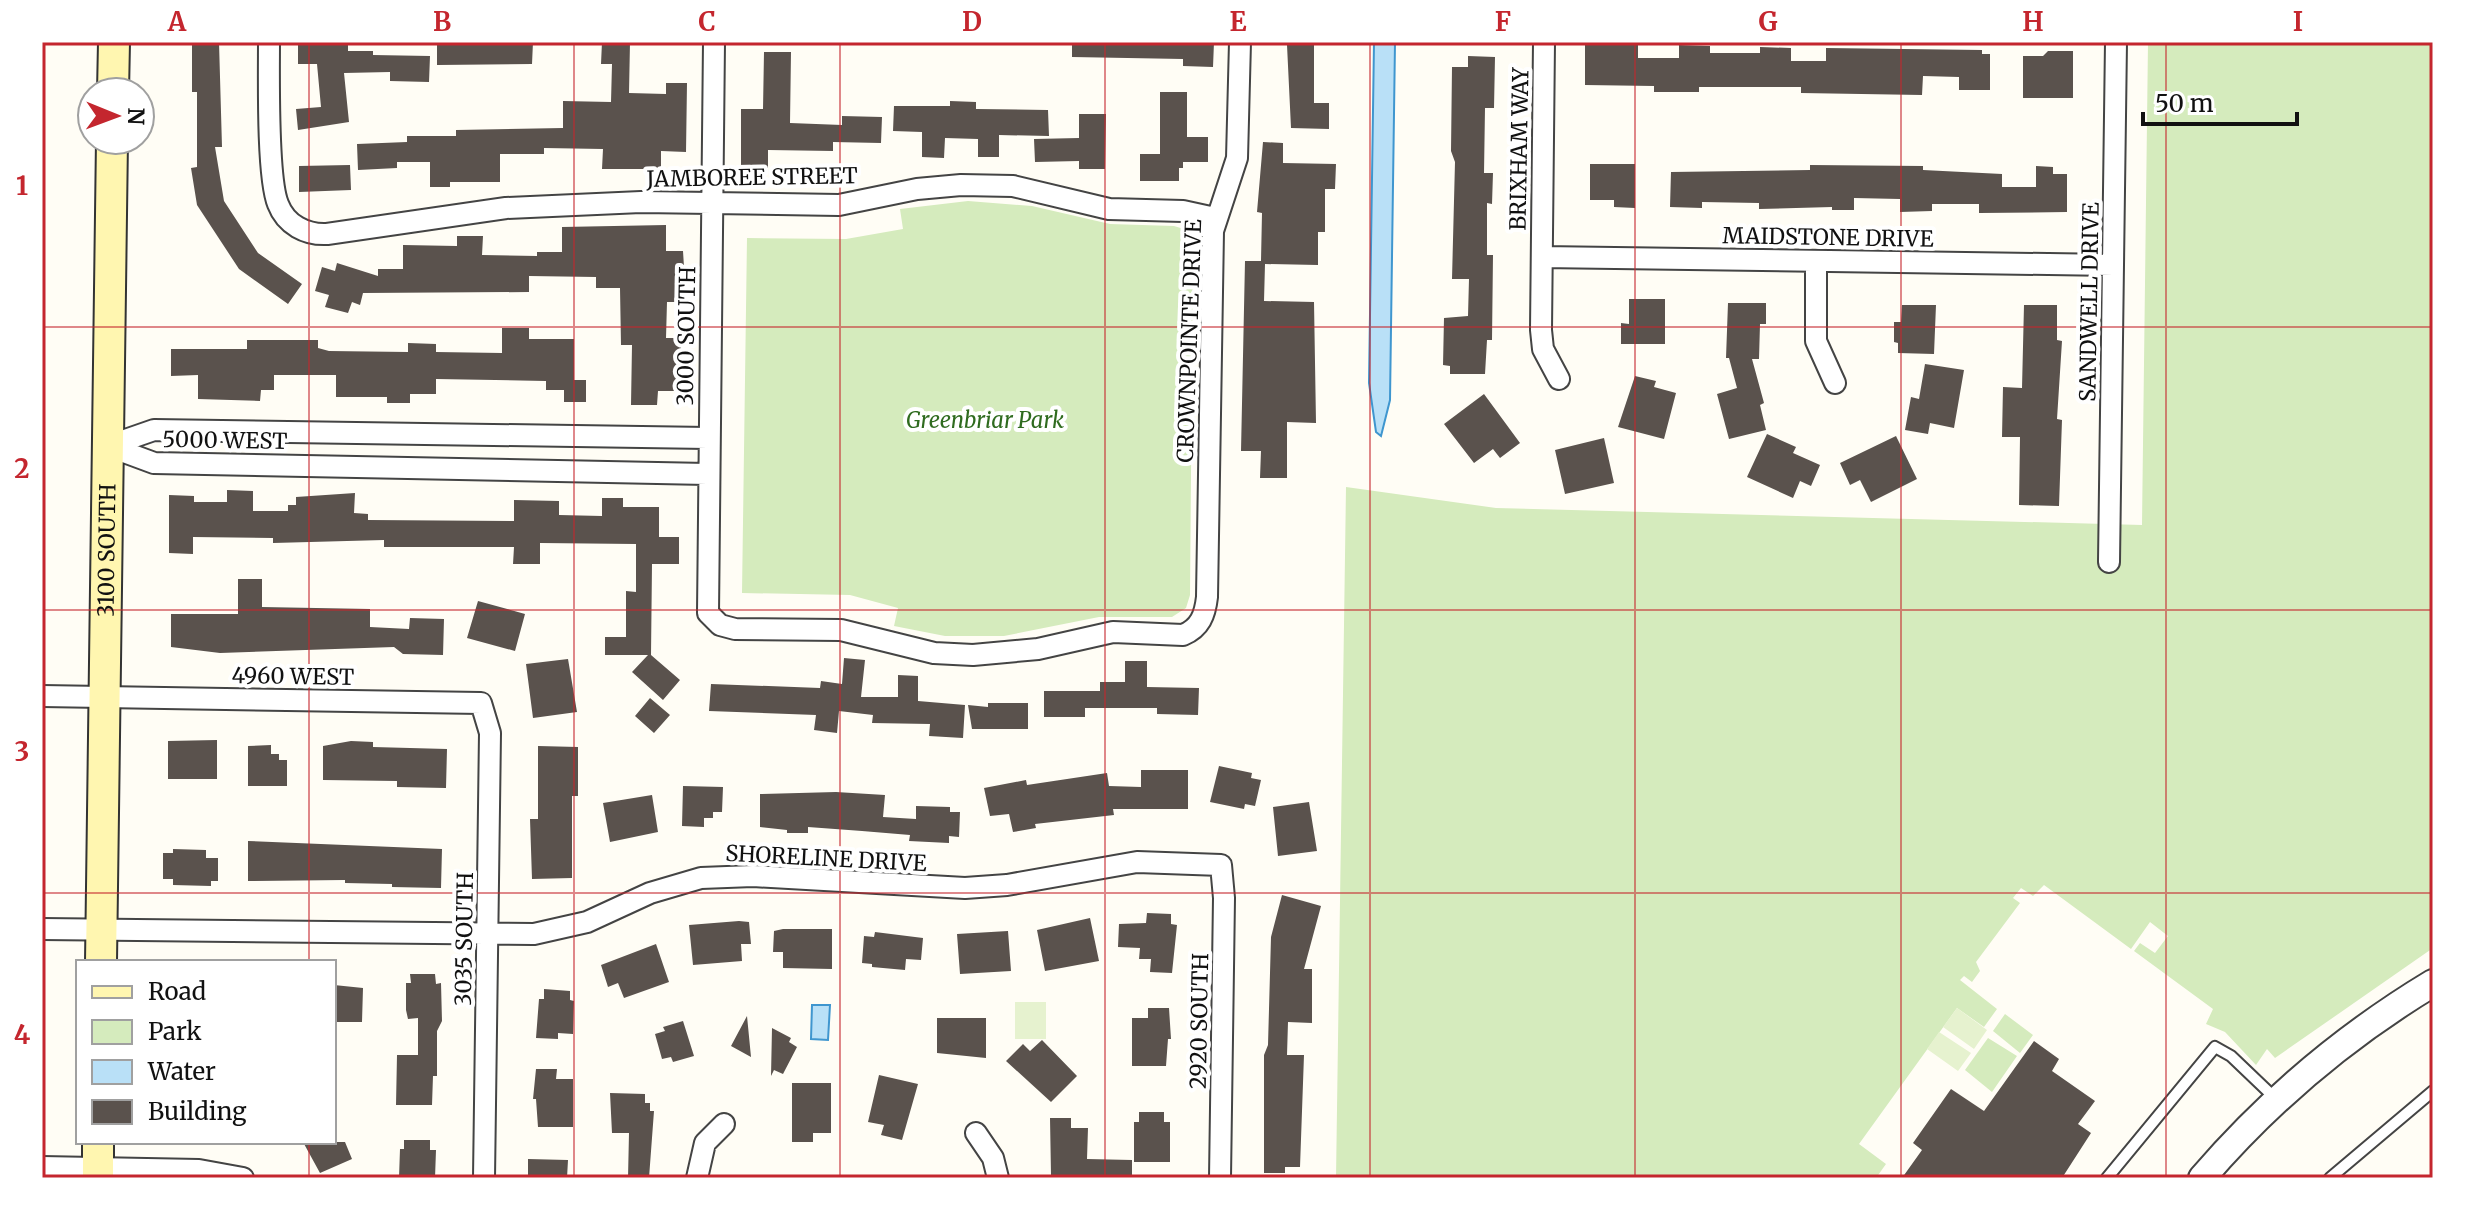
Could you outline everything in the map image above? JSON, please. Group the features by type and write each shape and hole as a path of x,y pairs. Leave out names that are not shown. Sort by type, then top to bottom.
{"main road":[{"path":"113,76 114,42"},
{"name":"3100 SOUTH","path":"101,960 112,156"}],"street":[{"name":"JAMBOREE STREET","path":"269,42 274,185 278,205 291,223 304,232 320,235 506,208 596,203 839,205 939,186 990,185 1026,188 1109,209 1183,211 1215,218"},
{"name":"3000 SOUTH","path":"714,42 705,603 708,613 720,625"},
{"name":"CROWNPOINTE DRIVE","path":"720,625 735,629 841,630 923,651 973,655 1038,649 1113,632 1183,635 1192,631 1203,617 1207,597 1215,218 1238,152 1240,42"},
{"name":"BRIXHAM WAY","path":"1544,42 1541,339 1559,379"},
{"name":"SANDWELL DRIVE","path":"2109,562 2116,42"},
{"name":"MAIDSTONE DRIVE","path":"1542,257 2113,265"},
{"path":"1816,261 1816,341 1835,383"},
{"name":"5000 WEST","path":"108,446 154,430 708,438"},
{"name":"5000 WEST","path":"108,446 154,463 707,474"},
{"name":"4960 WEST","path":"42,696 481,703"},
{"name":"3035 SOUTH","path":"481,703 490,733 484,1178"},
{"name":"SHORELINE DRIVE","path":"42,929 488,935 558,931 587,922 650,893 701,878 728,875 965,888 1007,885 1137,862 1221,865"},
{"name":"2920 SOUTH","path":"1220,1178 1224,898 1221,865"},
{"path":"2202,1178 2276,1099 2354,1035 2433,983"},
{"path":"697,1178 705,1143 724,1124"},
{"path":"976,1133 993,1158 998,1178"},
{"path":"42,1167 98,1163 199,1170 243,1178"}],"lane":[{"path":"2107,1178 2215,1047 2231,1056 2276,1099"},
{"path":"2330,1178 2433,1091"}],"green space":[{"path":"2148,42 2433,42 2433,948 2275,1058 2267,1049 2256,1065 2225,1032 2206,1024 2213,1009 2134,951 2140,943 2155,953 2168,936 2150,922 2131,949 2044,885 2033,896 2021,888 2013,898 2020,903 1976,962 1980,971 1972,982 1964,976 1960,980 1997,1009 1984,1027 1957,1008 1859,1144 1886,1164 1876,1178 1336,1178 1346,487 1496,508 2142,525"},
{"name":"Greenbriar Park","path":"968,201 1032,206 1110,224 1174,226 1184,229 1193,238 1190,595 1186,608 1172,617 1099,617 1004,636 945,636 894,626 898,608 850,595 742,593 747,238 846,239 903,229 900,209"},
{"path":"1015,1002 1046,1002 1046,1039 1015,1039"},
{"path":"1957,1008 1987,1030 1974,1049 1943,1027"},
{"path":"2005,1014 2033,1035 2020,1053 1993,1031"},
{"path":"1939,1032 1971,1053 1958,1071 1927,1049"},
{"path":"1988,1038 2017,1056 1992,1092 1965,1070"}],"water":[{"path":"1374,42 1395,42 1390,400 1381,436 1376,432 1369,383"},
{"path":"812,1005 830,1005 828,1040 811,1039"}],"building":[{"path":"192,42 219,42 222,147 215,147 224,201 258,253 302,284 288,304 239,269 197,205 191,168 197,167 197,92 192,92"},
{"path":"298,42 348,42 348,51 373,51 373,55 430,56 429,82 390,81 390,72 344,73 349,122 298,130 296,109 321,107 317,64 298,64"},
{"path":"437,42 533,42 532,64 437,65"},
{"path":"602,42 630,42 629,93 666,94 666,83 687,83 686,152 661,151 661,169 602,169 603,149 544,148 544,154 500,154 500,182 450,182 450,187 430,187 430,162 397,162 397,168 358,170 357,144 407,142 407,136 456,136 456,130 563,128 563,101 611,102 612,64 601,64"},
{"path":"1072,42 1214,42 1213,67 1183,66 1183,59 1072,57"},
{"path":"1585,43 1638,44 1638,58 1679,58 1679,45 1710,46 1710,53 1760,53 1760,47 1791,48 1791,61 1826,61 1826,48 1982,50 1982,54 1990,54 1990,90 1959,90 1959,77 1923,76 1922,95 1801,93 1801,87 1699,87 1699,92 1654,92 1654,86 1585,85"},
{"path":"1287,45 1314,45 1314,103 1329,103 1329,129 1291,128"},
{"path":"2048,51 2073,51 2073,98 2023,98 2023,56 2043,56"},
{"path":"764,52 791,52 790,123 842,125 842,116 882,117 881,143 833,142 833,151 768,150 768,168 741,168 741,109 763,109"},
{"path":"1468,56 1495,57 1494,108 1485,108 1484,173 1493,173 1492,204 1487,203 1487,255 1493,255 1492,340 1487,340 1485,374 1450,374 1450,366 1443,365 1444,318 1468,316 1469,279 1452,279 1455,162 1451,151 1452,67 1468,67"},
{"path":"1160,92 1187,92 1187,137 1208,137 1208,162 1183,162 1183,168 1179,168 1179,181 1140,181 1140,154 1160,154"},
{"path":"950,101 976,102 976,109 1048,110 1049,136 999,135 999,157 978,157 978,139 945,138 944,158 922,157 922,132 893,131 894,106 950,106"},
{"path":"1079,114 1106,114 1105,169 1079,169 1079,161 1035,162 1034,139 1079,138"},
{"path":"1263,142 1283,143 1283,163 1336,164 1335,189 1325,189 1325,232 1318,232 1318,265 1265,264 1264,301 1314,302 1316,423 1287,422 1287,478 1260,478 1261,451 1241,451 1245,261 1261,261 1262,213 1257,212"},
{"path":"1590,164 1635,164 1635,208 1614,207 1614,200 1590,200"},
{"path":"350,165 351,190 299,192 299,166"},
{"path":"1810,165 1923,166 1923,170 2002,174 2002,187 2036,187 2036,166 2053,167 2053,174 2067,174 2067,212 1979,213 1979,204 1932,204 1932,211 1900,212 1900,199 1854,198 1854,210 1832,210 1832,207 1759,209 1759,203 1702,202 1702,208 1670,207 1671,172 1810,170"},
{"path":"666,225 666,251 683,251 685,283 682,302 667,302 666,338 682,338 677,391 658,391 657,405 631,405 632,345 621,345 620,288 596,288 596,277 529,276 529,292 363,293 360,305 352,302 348,313 325,307 329,295 315,291 322,267 335,271 337,263 378,276 378,269 403,269 403,245 457,246 457,236 483,236 482,255 537,256 537,252 562,252 562,227"},
{"path":"1629,299 1665,299 1665,344 1621,344 1621,323 1629,324"},
{"path":"1728,303 1766,303 1766,324 1760,324 1759,359 1752,359 1764,403 1760,405 1766,430 1729,439 1717,394 1737,388 1729,358 1726,358"},
{"path":"1902,305 1936,305 1934,354 1898,353 1898,343 1894,342 1894,322 1901,322"},
{"path":"2024,305 2057,305 2057,340 2062,341 2057,419 2062,420 2059,506 2019,505 2020,437 2002,437 2003,387 2022,388"},
{"path":"502,328 529,328 529,339 574,339 574,380 586,380 586,402 564,402 564,390 546,390 546,381 436,379 436,394 410,394 410,403 387,403 387,397 336,397 336,375 274,375 274,390 261,390 260,401 198,399 198,375 171,376 171,349 247,349 247,340 318,340 318,348 329,351 408,352 408,343 436,344 436,352 502,353"},
{"path":"1925,364 1964,370 1954,428 1930,423 1928,434 1905,430 1911,397 1919,399"},
{"path":"1635,376 1656,381 1654,387 1676,393 1664,439 1618,427"},
{"path":"1484,394 1520,443 1500,458 1493,449 1474,463 1444,424"},
{"path":"1767,434 1796,447 1793,453 1820,465 1811,486 1800,481 1793,498 1747,477"},
{"path":"1896,436 1917,479 1871,502 1860,480 1850,485 1840,463"},
{"path":"1604,438 1614,483 1565,494 1555,450"},
{"path":"227,490 253,491 253,511 288,511 288,505 296,505 296,497 355,493 354,513 368,514 368,520 514,521 514,500 559,501 559,515 602,516 602,498 623,498 623,507 659,507 659,537 679,537 679,564 652,564 651,655 680,680 663,700 632,672 648,655 605,655 605,637 626,637 626,591 636,592 636,544 540,543 540,564 513,564 514,547 384,547 384,540 273,543 273,538 193,537 193,554 169,553 169,495 194,496 194,502 227,502"},
{"path":"238,579 262,579 262,607 370,609 370,627 409,629 410,618 444,619 443,655 403,654 394,647 220,653 171,647 171,614 238,614"},
{"path":"478,601 525,614 515,651 467,638"},
{"path":"844,658 865,660 861,697 898,697 898,675 918,676 918,701 965,705 963,738 929,736 930,724 872,723 873,715 839,711 837,733 814,730 816,715 709,711 711,684 820,688 821,681 842,684"},
{"path":"568,659 577,712 533,718 526,664"},
{"path":"1125,661 1147,661 1147,687 1199,688 1198,715 1157,714 1157,708 1085,708 1085,717 1044,717 1044,691 1100,691 1100,682 1125,682"},
{"path":"650,698 670,715 654,733 635,716"},
{"path":"988,703 1028,703 1028,729 972,729 968,705 988,707"},
{"path":"217,740 217,779 168,779 168,741"},
{"path":"351,741 373,742 373,747 447,749 446,788 397,787 397,781 323,780 323,746"},
{"path":"271,745 271,754 279,754 279,760 287,760 287,786 248,786 248,746"},
{"path":"538,746 578,747 578,796 572,796 572,878 532,879 530,819 538,819"},
{"path":"1219,766 1252,773 1251,778 1261,780 1255,806 1245,804 1244,809 1210,802"},
{"path":"1141,770 1188,770 1188,809 1113,809 1114,815 1035,824 1036,828 1013,832 1009,814 990,816 984,788 1026,780 1027,785 1107,773 1109,786 1141,787"},
{"path":"683,786 723,787 722,812 713,812 713,818 704,818 704,827 682,826"},
{"path":"836,792 885,795 883,817 916,819 916,806 950,807 950,812 960,812 959,837 949,836 949,843 909,841 910,835 808,827 808,833 787,833 787,830 760,827 760,794"},
{"path":"652,795 658,832 610,842 603,803"},
{"path":"1309,802 1317,851 1278,856 1273,807"},
{"path":"248,841 442,849 441,888 392,887 392,884 345,883 345,880 248,881"},
{"path":"173,849 206,850 206,858 218,858 218,881 211,881 211,886 173,885 173,879 163,879 163,853 173,853"},
{"path":"1282,895 1321,906 1304,969 1312,969 1312,1023 1288,1022 1287,1055 1304,1055 1300,1167 1285,1167 1285,1173 1264,1173 1264,1055 1268,1045 1271,937"},
{"path":"1147,913 1171,914 1171,924 1177,925 1172,973 1150,972 1151,959 1139,959 1140,948 1118,947 1119,924 1146,923"},
{"path":"1090,918 1099,961 1045,971 1037,930"},
{"path":"749,922 751,944 741,944 742,961 693,965 689,925"},
{"path":"832,929 832,969 783,968 783,952 773,952 774,931"},
{"path":"1008,931 1011,971 960,974 957,934"},
{"path":"875,932 923,938 921,960 906,959 905,970 862,963 864,936 874,937"},
{"path":"656,944 669,982 624,998 618,983 608,987 601,965"},
{"path":"410,974 435,974 436,984 441,983 442,1021 437,1031 437,1076 433,1076 432,1105 396,1105 397,1055 418,1055 418,1018 408,1019 406,1010 406,983 411,983"},
{"path":"336,985 363,988 362,1022 336,1022"},
{"path":"544,989 570,991 570,1000 574,1001 573,1034 558,1033 558,1039 536,1038 539,999 544,999"},
{"path":"1148,1008 1169,1008 1171,1039 1168,1039 1166,1066 1132,1066 1132,1018 1148,1018"},
{"path":"747,1016 751,1057 731,1046"},
{"path":"937,1018 986,1018 986,1058 937,1053"},
{"path":"683,1021 694,1056 673,1062 671,1057 662,1059 655,1034 665,1031 663,1027"},
{"path":"772,1028 791,1038 789,1042 797,1047 783,1074 774,1070 771,1076"},
{"path":"1042,1040 1077,1076 1051,1102 1006,1061 1023,1044 1030,1051"},
{"path":"2034,1041 2059,1059 2052,1071 2095,1101 2078,1124 2091,1133 2062,1178 1902,1178 1922,1150 1913,1143 1951,1089 1984,1111"},
{"path":"536,1069 557,1069 556,1079 573,1079 573,1127 538,1127 536,1099 533,1099"},
{"path":"879,1075 918,1084 902,1140 881,1135 884,1125 868,1122"},
{"path":"792,1083 831,1083 831,1133 813,1133 813,1142 792,1142"},
{"path":"610,1093 645,1094 645,1103 650,1103 650,1111 654,1111 649,1178 628,1178 629,1133 612,1133"},
{"path":"1139,1112 1164,1112 1164,1122 1170,1122 1170,1162 1134,1162 1134,1122 1139,1122"},
{"path":"1050,1118 1071,1118 1071,1128 1088,1128 1087,1159 1132,1160 1132,1178 1051,1175"},
{"path":"404,1140 430,1140 430,1150 436,1150 435,1178 399,1178 400,1149 404,1149"},
{"path":"345,1142 352,1159 320,1173 304,1144"},
{"path":"528,1159 568,1160 567,1178 528,1178"}]}
